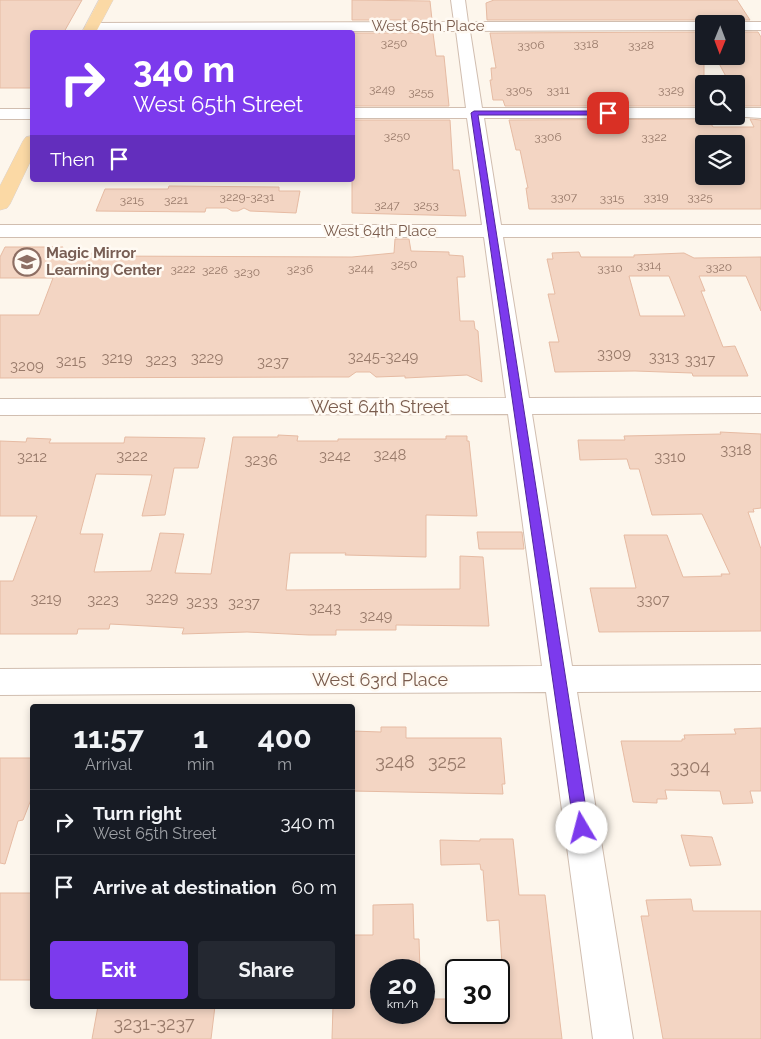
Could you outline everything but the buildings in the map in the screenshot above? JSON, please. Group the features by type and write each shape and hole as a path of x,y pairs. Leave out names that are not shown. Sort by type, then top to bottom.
{"main road":[{"path":"90,30 106,0"},
{"path":"0,204 30,146"}],"street":[{"path":"458,0 613,1039"},
{"name":"West 65th Place","path":"90,30 461,26 695,26"},
{"path":"745,26 761,26"},
{"path":"355,113 695,113"},
{"path":"745,113 761,113"},
{"path":"0,114 30,114"},
{"name":"West 64th Place","path":"0,231 761,231"},
{"name":"West 64th Street","path":"0,407 761,405"},
{"name":"West 63rd Place","path":"0,682 761,678"}],"place":[{"name":"Magic Mirror Learning Center","path":"27,262"}],"route":[{"path":"582,828 474,113 608,113"}]}
